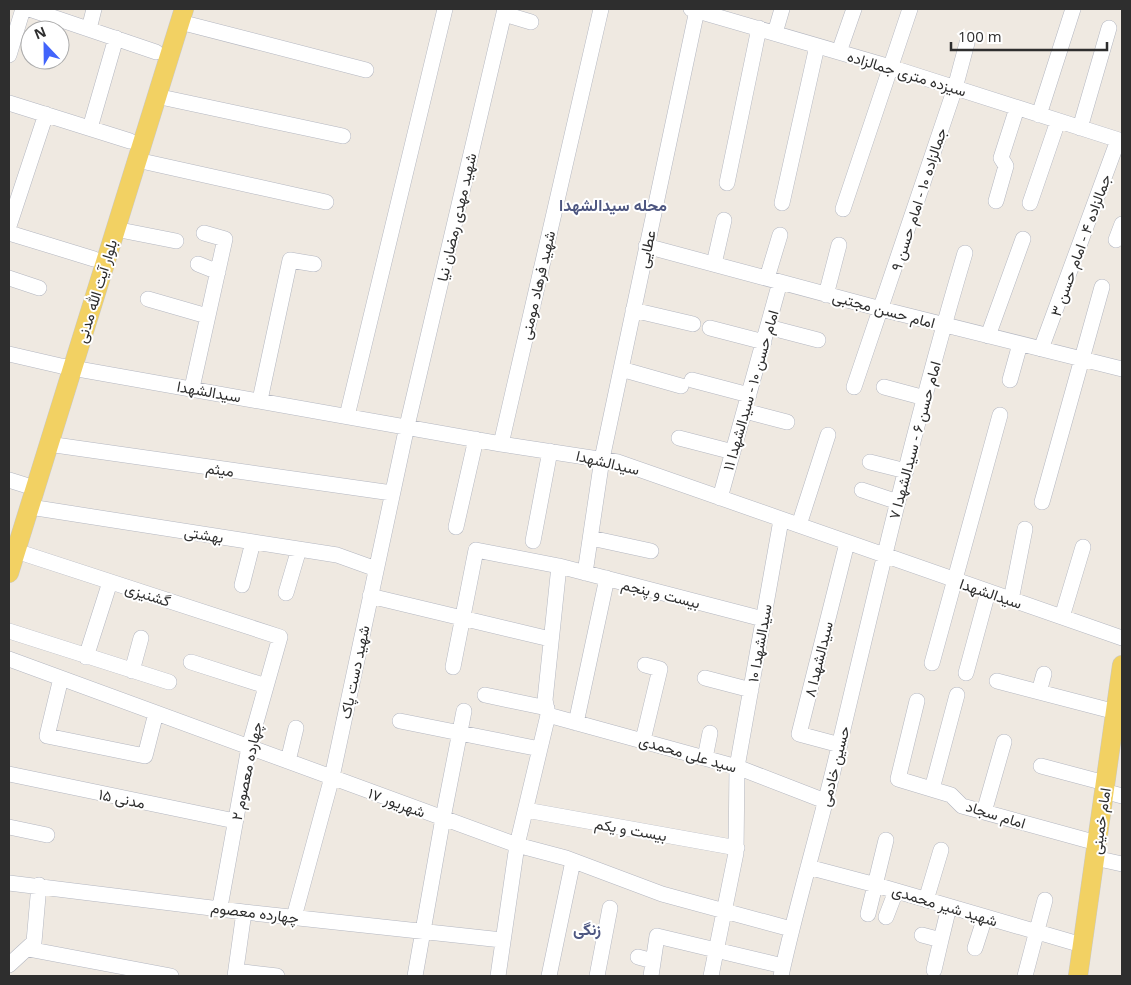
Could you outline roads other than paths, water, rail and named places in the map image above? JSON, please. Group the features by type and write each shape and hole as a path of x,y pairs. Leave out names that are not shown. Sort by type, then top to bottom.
{"main road":[{"name":"بلوار آیت الله مدنی","path":"12,544 30,507 48,444 94,258 156,52 178,13"},
{"name":"بلوار آیت الله مدنی","path":"9,573 17,483 67,366 115,229 156,96 178,13"},
{"name":"امام خمینی","path":"1078,976 1096,851 1111,790 1116,712 1122,666"}],"street":[{"path":"9,55 24,9"},
{"path":"29,9 156,52"},
{"path":"89,29 94,9"},
{"path":"347,416 445,9"},
{"name":"شهید فرهاد مومنی","path":"500,444 601,9"},
{"path":"775,33 782,9"},
{"path":"840,52 854,9"},
{"path":"843,209 910,9"},
{"path":"1039,115 1073,9"},
{"name":"سیزده متری جمالزاده","path":"694,10 718,12 759,28 890,67 1120,140"},
{"name":"عطایی","path":"585,573 602,459 694,10"},
{"path":"505,11 531,22"},
{"name":"شهید مهدی رمضان نیا","path":"407,426 505,11"},
{"path":"178,13 366,70"},
{"path":"727,183 759,28"},
{"path":"1080,128 1110,28"},
{"path":"90,128 116,38"},
{"name":"جمالزاده ۱۰ - امام حسن ۹","path":"854,387 955,88 967,43"},
{"path":"782,203 818,46"},
{"path":"156,96 343,136"},
{"path":"9,103 130,141"},
{"path":"996,201 1006,166 1001,158 1016,108"},
{"path":"9,226 46,114"},
{"path":"1030,203 1058,120"},
{"name":"جمالزاده ۴ - امام حسن ۳","path":"1041,349 1120,140"},
{"path":"137,160 326,202"},
{"path":"714,264 724,220"},
{"path":"1116,240 1122,224"},
{"path":"115,229 176,240"},
{"path":"9,233 94,258"},
{"path":"192,388 225,239 204,233"},
{"name":"امام حسن ۱۰ - سیدالشهدا ۱۱","path":"720,498 768,327 780,235"},
{"path":"988,336 1023,239"},
{"path":"826,295 839,245"},
{"name":"امام حسن مجتبی","path":"646,246 826,295 1122,369"},
{"name":"امام حسن ۶ - سیدالشهدا ۷","path":"884,556 924,398 965,253"},
{"path":"260,400 290,260 314,264"},
{"path":"198,264 218,272"},
{"path":"9,278 39,288"},
{"path":"1042,502 1102,287"},
{"path":"148,299 207,316"},
{"path":"633,310 693,324"},
{"path":"768,327 818,340"},
{"path":"710,328 764,342"},
{"path":"1010,380 1020,344"},
{"name":"سیدالشهدا","path":"9,354 476,440 602,459 640,469 1122,638"},
{"path":"621,369 749,395"},
{"path":"884,387 924,398"},
{"path":"745,411 788,422"},
{"path":"932,663 1000,414"},
{"name":"شهید دست پاک","path":"294,917 332,778 407,426"},
{"path":"799,526 828,435"},
{"path":"679,438 733,452"},
{"path":"456,527 476,440"},
{"name":"میثم","path":"48,444 392,493"},
{"path":"533,541 550,451"},
{"path":"870,462 906,471"},
{"path":"862,490 898,502"},
{"name":"بهشتی","path":"30,507 337,555 376,569"},
{"name":"سیدالشهدا ۱۰","path":"711,976 736,848 737,766 781,520"},
{"path":"1011,600 1025,529"},
{"path":"590,538 651,551"},
{"path":"242,585 253,542"},
{"name":"سیدالشهدا ۸","path":"840,745 799,734 847,543"},
{"name":"گشنیزی","path":"12,544 110,582 280,637"},
{"path":"1062,617 1083,547"},
{"path":"286,593 298,549"},
{"name":"بیست و پنجم","path":"463,619 476,550 559,566 763,619"},
{"name":"حسین خادمی","path":"782,971 791,929 840,745 884,556"},
{"path":"498,976 517,845 548,711 545,700 559,566"},
{"path":"576,723 607,578"},
{"path":"86,657 110,582"},
{"path":"966,673 988,592"},
{"path":"370,596 550,640"},
{"path":"453,666 463,619"},
{"path":"9,631 169,682"},
{"name":"چهارده معصوم ۲","path":"220,907 248,747 280,637"},
{"path":"132,671 141,638"},
{"name":"۱۷ شهریور","path":"9,659 517,845 573,861 662,894 791,929"},
{"path":"191,662 266,686"},
{"path":"642,740 660,669 645,665"},
{"path":"1039,692 1044,674"},
{"path":"61,678 47,736 145,756 156,713"},
{"path":"705,678 751,690"},
{"path":"997,681 1116,712"},
{"name":"سید علی محمدی","path":"485,695 548,711 576,723 737,766 825,801"},
{"path":"932,789 957,695"},
{"name":"امام سجاد","path":"917,701 898,779 951,795 962,806 1096,851 1122,864"},
{"path":"416,976 422,930 464,711"},
{"path":"400,721 540,749"},
{"path":"288,761 296,728"},
{"path":"705,758 710,733"},
{"path":"984,812 1004,742"},
{"path":"1041,766 1111,790"},
{"name":"مدنی ۱۵","path":"9,774 235,822"},
{"name":"بیست و یکم","path":"526,810 736,848"},
{"path":"9,827 47,835"},
{"path":"868,914 886,840"},
{"path":"926,900 941,850"},
{"path":"549,976 573,861"},
{"name":"شهید شیر محمدی","path":"808,867 896,890 1082,946"},
{"name":"چهارده معصوم","path":"9,883 220,907 244,912 502,940"},
{"path":"9,965 34,942 39,885"},
{"path":"886,917 896,890"},
{"path":"1025,976 1045,900"},
{"path":"934,970 949,907"},
{"path":"597,976 610,908"},
{"path":"244,912 235,974 277,976"},
{"path":"975,948 985,917"},
{"path":"922,935 941,940"},
{"path":"652,969 657,936 716,949 782,971"},
{"path":"28,949 172,976"},
{"path":"638,957 652,969"}],"district":[{"name":"محله سیدالشهدا","path":"613,205"},
{"name":"زنگی","path":"587,929"}]}
